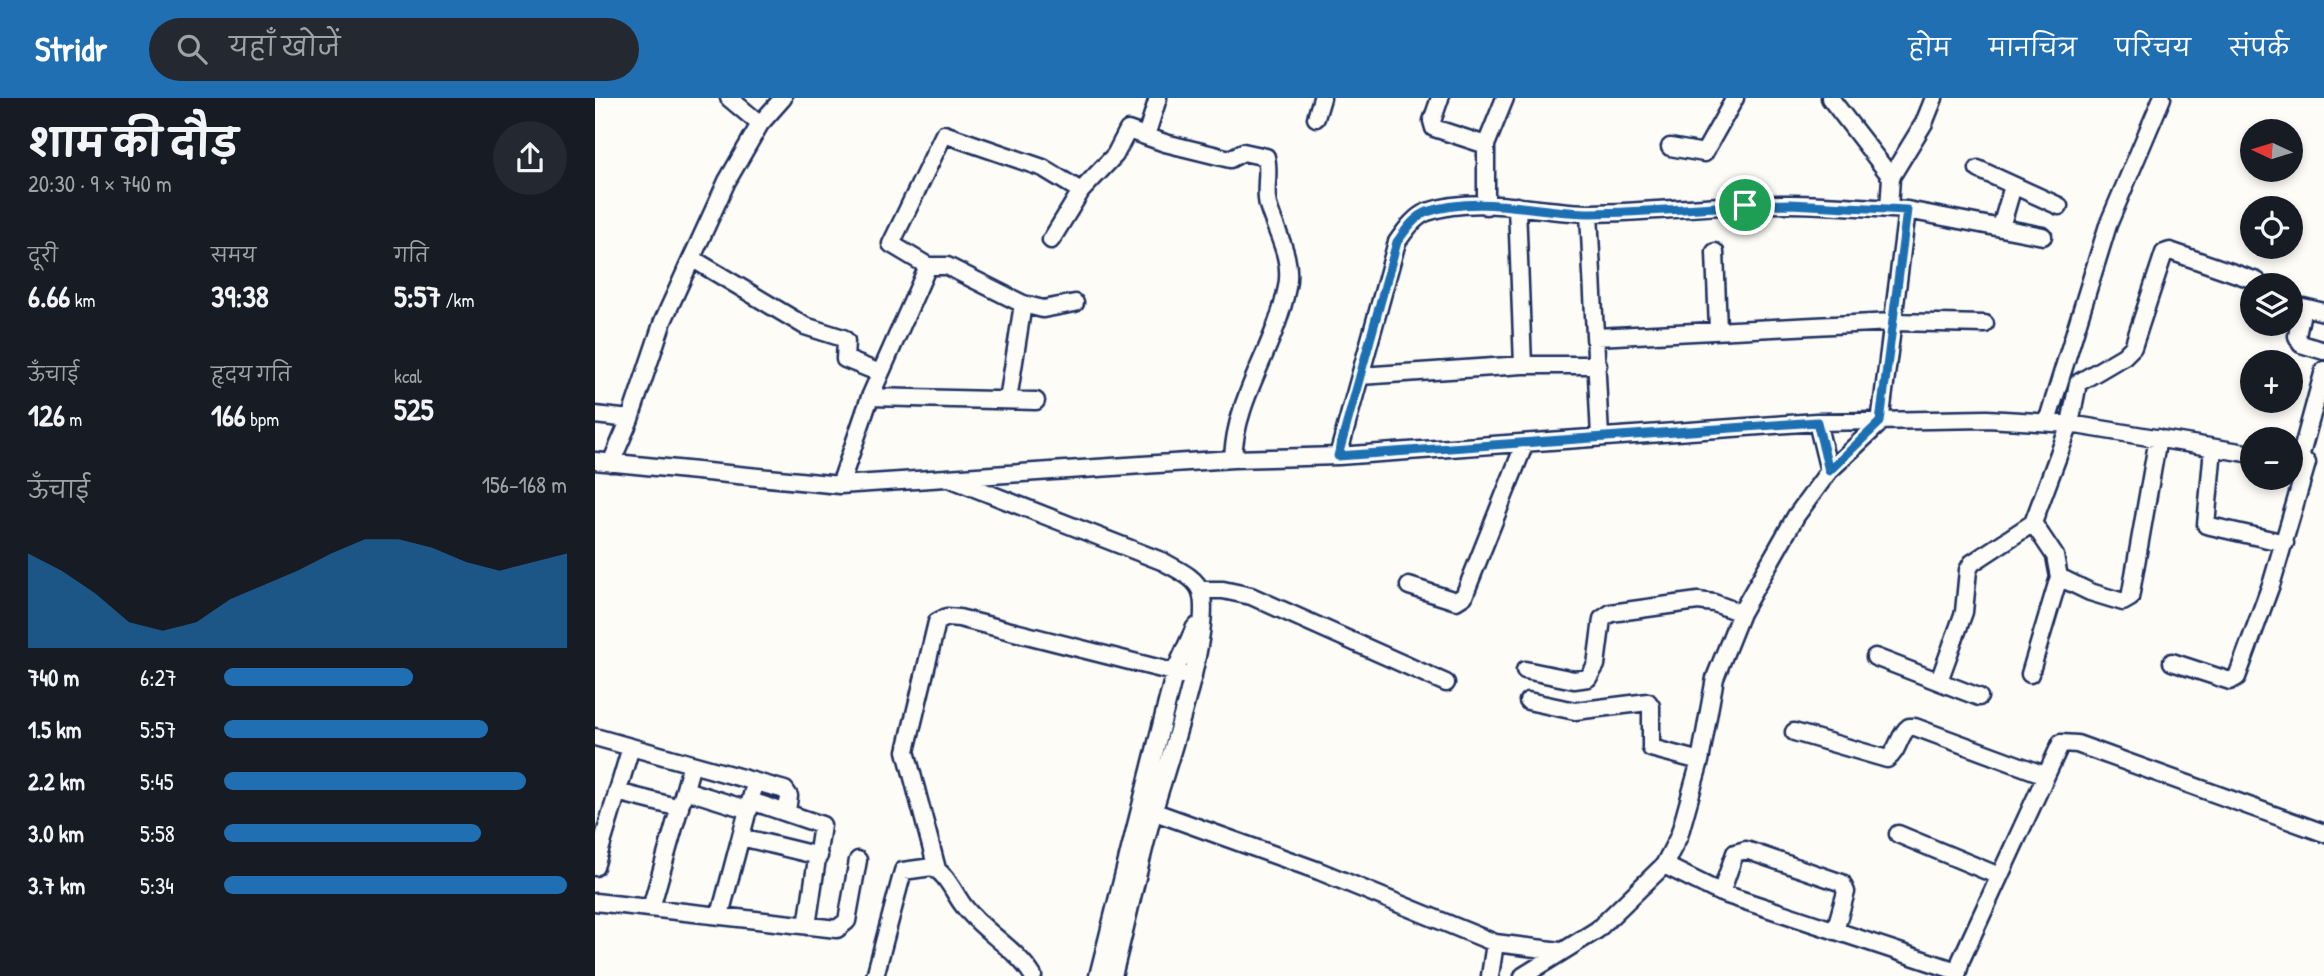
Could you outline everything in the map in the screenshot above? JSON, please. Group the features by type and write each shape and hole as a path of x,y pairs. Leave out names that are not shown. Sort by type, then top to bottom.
{"street":[{"path":"729,98 760,124"},
{"path":"783,98 760,124 727,181 663,321 630,419 603,462 840,485 1233,459 1338,456 1817,422 1987,419 2070,424 2240,452"},
{"path":"1146,136 1159,98"},
{"path":"1316,118 1322,98"},
{"path":"1440,98 1432,121 1434,128 1486,145"},
{"path":"1486,206 1486,145 1505,98"},
{"path":"1670,147 1704,153 1735,98"},
{"path":"1830,98 1891,177"},
{"path":"1889,209 1891,177 1919,132 1934,98"},
{"path":"2047,422 2108,225 2162,98"},
{"path":"1051,240 1081,191 1110,161 1125,131 1131,129 1146,136 1230,159 1243,152 1263,155 1267,161 1268,205 1286,253 1289,277 1283,302 1238,418 1233,459"},
{"path":"1075,303 1043,309 1023,304 947,266 928,266 891,244 944,134 1043,168 1081,191"},
{"path":"1978,169 2059,206"},
{"path":"2001,227 2014,186"},
{"path":"1338,456 1397,242 1409,225 1424,213 1449,207 1486,206 1517,206 1589,213 1790,204 1907,210 2043,236"},
{"path":"1517,206 1523,365"},
{"path":"1523,976 1597,930 1664,865 1679,836 1700,761 1715,678 1741,613 1796,516 1829,471 1880,422 1907,210"},
{"path":"1589,213 1600,437"},
{"path":"1939,681 1964,612 1972,564 2032,523 2070,424 2078,383 2124,356 2137,340 2164,253 2170,251 2240,275"},
{"path":"1715,252 1718,330"},
{"path":"693,259 805,326 843,338 846,341 845,359 880,373"},
{"path":"840,485 870,397 928,266"},
{"path":"1008,400 1023,304"},
{"path":"2324,312 2303,307 2297,336 2301,344 2324,351"},
{"path":"1596,337 1892,322 1985,324"},
{"path":"1360,376 1523,365 1598,365"},
{"path":"2303,447 2324,370"},
{"path":"870,397 1036,401"},
{"path":"595,415 630,419"},
{"path":"1817,422 1829,471"},
{"path":"2059,577 2090,592 2123,602 2130,598 2158,438"},
{"path":"1409,586 1456,601 1464,596 1525,443"},
{"path":"2214,448 2206,525 2285,543"},
{"path":"2303,462 2324,465"},
{"path":"949,478 1164,562 1188,576 1200,590 1203,609 1193,677 1147,810 1098,976"},
{"path":"2172,663 2234,680 2285,543 2294,490"},
{"path":"2030,674 2059,577 2055,556 2032,523"},
{"path":"1200,590 1223,590 1251,596 1446,683"},
{"path":"1525,670 1574,680 1588,678 1596,665 1602,619 1611,613 1698,601 1714,603 1741,613"},
{"path":"1113,976 1175,671 1203,609"},
{"path":"1033,976 1011,950 969,913 937,869 906,751 937,622 947,617 959,618 1193,677"},
{"path":"1875,657 1979,697"},
{"path":"1528,701 1576,711 1648,702 1651,706 1651,748 1700,761"},
{"path":"1794,732 1887,759 1892,755 1903,731 1915,727 2045,775"},
{"path":"595,737 789,793 787,812"},
{"path":"1664,865 1721,893 1957,974 2061,743 2069,743 2324,833"},
{"path":"596,859 631,747"},
{"path":"651,908 692,764"},
{"path":"720,915 755,782"},
{"path":"685,790 787,812 822,825 807,926"},
{"path":"617,792 680,808"},
{"path":"1147,810 1319,871 1495,943 1560,951"},
{"path":"1898,834 1999,876"},
{"path":"741,837 819,856"},
{"path":"1721,893 1735,853 1746,850 1842,883 1846,892 1835,931"},
{"path":"595,902 837,929 847,921 858,860"},
{"path":"875,976 903,871 913,868 937,869"},
{"path":"1490,976 1495,943"}],"route":[{"path":"1790,204 1907,210 1900,283 1889,340 1880,422 1829,471 1817,422 1338,456 1397,242 1409,225 1424,213 1449,207 1486,206 1535,207 1589,213 1745,205 1790,204"}]}
